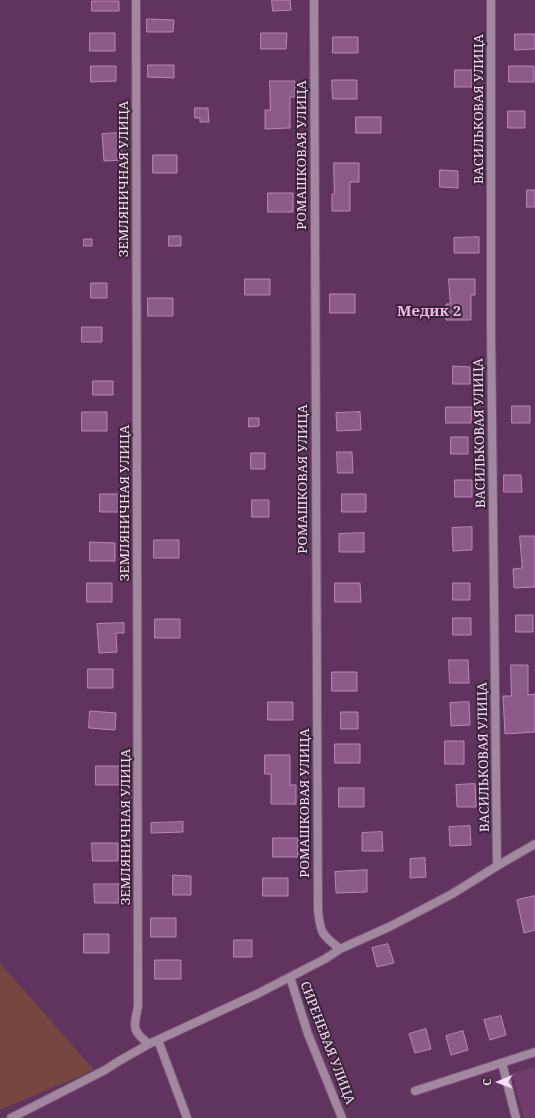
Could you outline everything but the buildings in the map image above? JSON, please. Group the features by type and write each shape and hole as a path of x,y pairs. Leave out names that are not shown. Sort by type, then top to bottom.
{"street":[{"name":"ЗЕМЛЯНИЧНАЯ УЛИЦА","path":"136,0 138,1006 134,1026 137,1034 149,1044"},
{"name":"РОМАШКОВАЯ УЛИЦА","path":"314,0 318,910 319,927 328,940 340,949"},
{"name":"ВАСИЛЬКОВАЯ УЛИЦА","path":"491,0 491,330 497,866"},
{"path":"16,1117 105,1070 149,1044 257,994 325,959 340,949 391,926 452,894 535,844"},
{"name":"СИРЕНЕВАЯ УЛИЦА","path":"290,977 308,1034 342,1118"},
{"path":"158,1040 187,1118"},
{"path":"415,1091 535,1052"},
{"path":"502,1063 516,1118"}],"shaded area":[{"path":"0,963 94,1070 0,1110"},
{"path":"535,1067 535,1118 524,1118 512,1073"}],"district":[{"name":"Медик 2","path":"429,312"}]}
